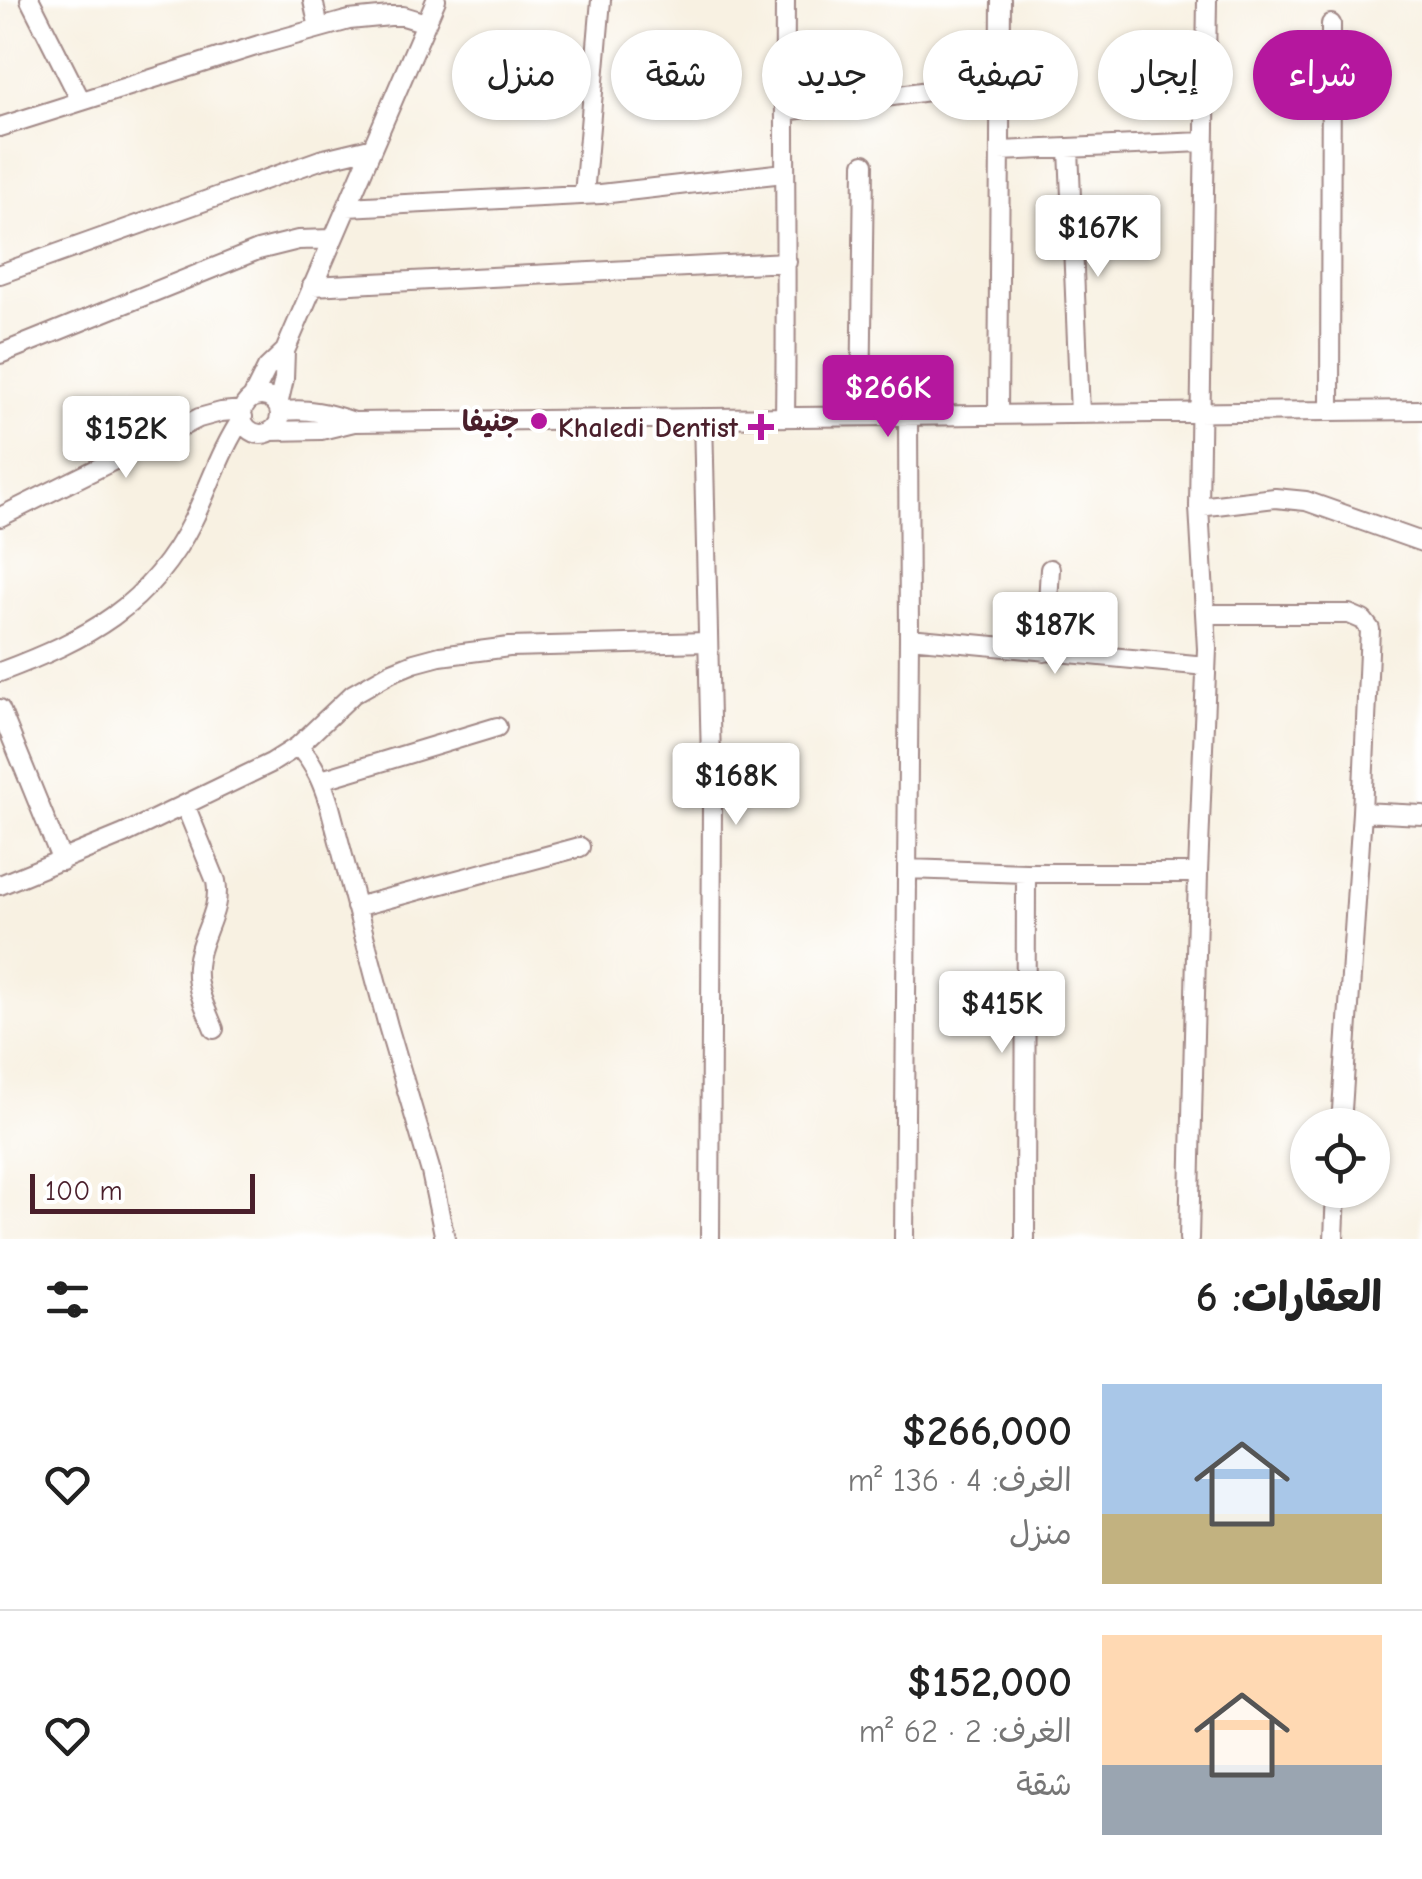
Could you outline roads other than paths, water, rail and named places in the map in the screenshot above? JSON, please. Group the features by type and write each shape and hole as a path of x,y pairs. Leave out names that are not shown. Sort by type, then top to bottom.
{"street":[{"path":"30,0 80,101"},
{"path":"312,0 318,28"},
{"path":"0,672 86,635 122,610 158,575 184,539 228,441 268,368 284,351 436,0"},
{"path":"584,195 602,0"},
{"path":"785,0 785,30"},
{"path":"1001,0 1001,30"},
{"path":"1188,1239 1206,666 1199,507 1206,0"},
{"path":"0,127 318,28 375,16 403,16 426,23"},
{"path":"1330,411 1331,24"},
{"path":"784,120 785,417"},
{"path":"998,415 1000,120"},
{"path":"1000,151 1203,142"},
{"path":"0,274 320,160 370,148"},
{"path":"1069,149 1080,414"},
{"path":"861,416 864,164"},
{"path":"347,207 584,195 784,173"},
{"path":"0,354 258,250 298,240 332,238"},
{"path":"312,286 787,262"},
{"path":"216,466 280,420 284,351"},
{"path":"0,517 200,418 246,408 266,396 279,409 323,412 354,422"},
{"path":"246,408 250,430 264,432 321,430 354,422 1422,410"},
{"path":"904,1239 908,416"},
{"path":"703,418 712,804 710,1239"},
{"path":"1199,507 1275,498 1306,501 1422,542"},
{"path":"1045,652 1050,568"},
{"path":"1206,614 1338,613 1357,616 1367,624 1370,642 1362,812 1342,1108"},
{"path":"909,638 1206,666"},
{"path":"0,885 124,834 271,763 298,746 338,707 392,672 440,656 509,647 708,642"},
{"path":"0,709 62,861"},
{"path":"321,780 497,727"},
{"path":"298,746 321,780 398,1063 432,1172 445,1239"},
{"path":"185,804 218,892 196,974 214,1028"},
{"path":"1362,812 1422,815"},
{"path":"356,906 580,846"},
{"path":"907,869 1198,873"},
{"path":"1025,1239 1026,873"},
{"path":"1334,1239 1335,1208"}],"place":[{"name":"جنيفا","path":"539,421"},
{"name":"Khaledi Dentist","path":"761,427"}]}
